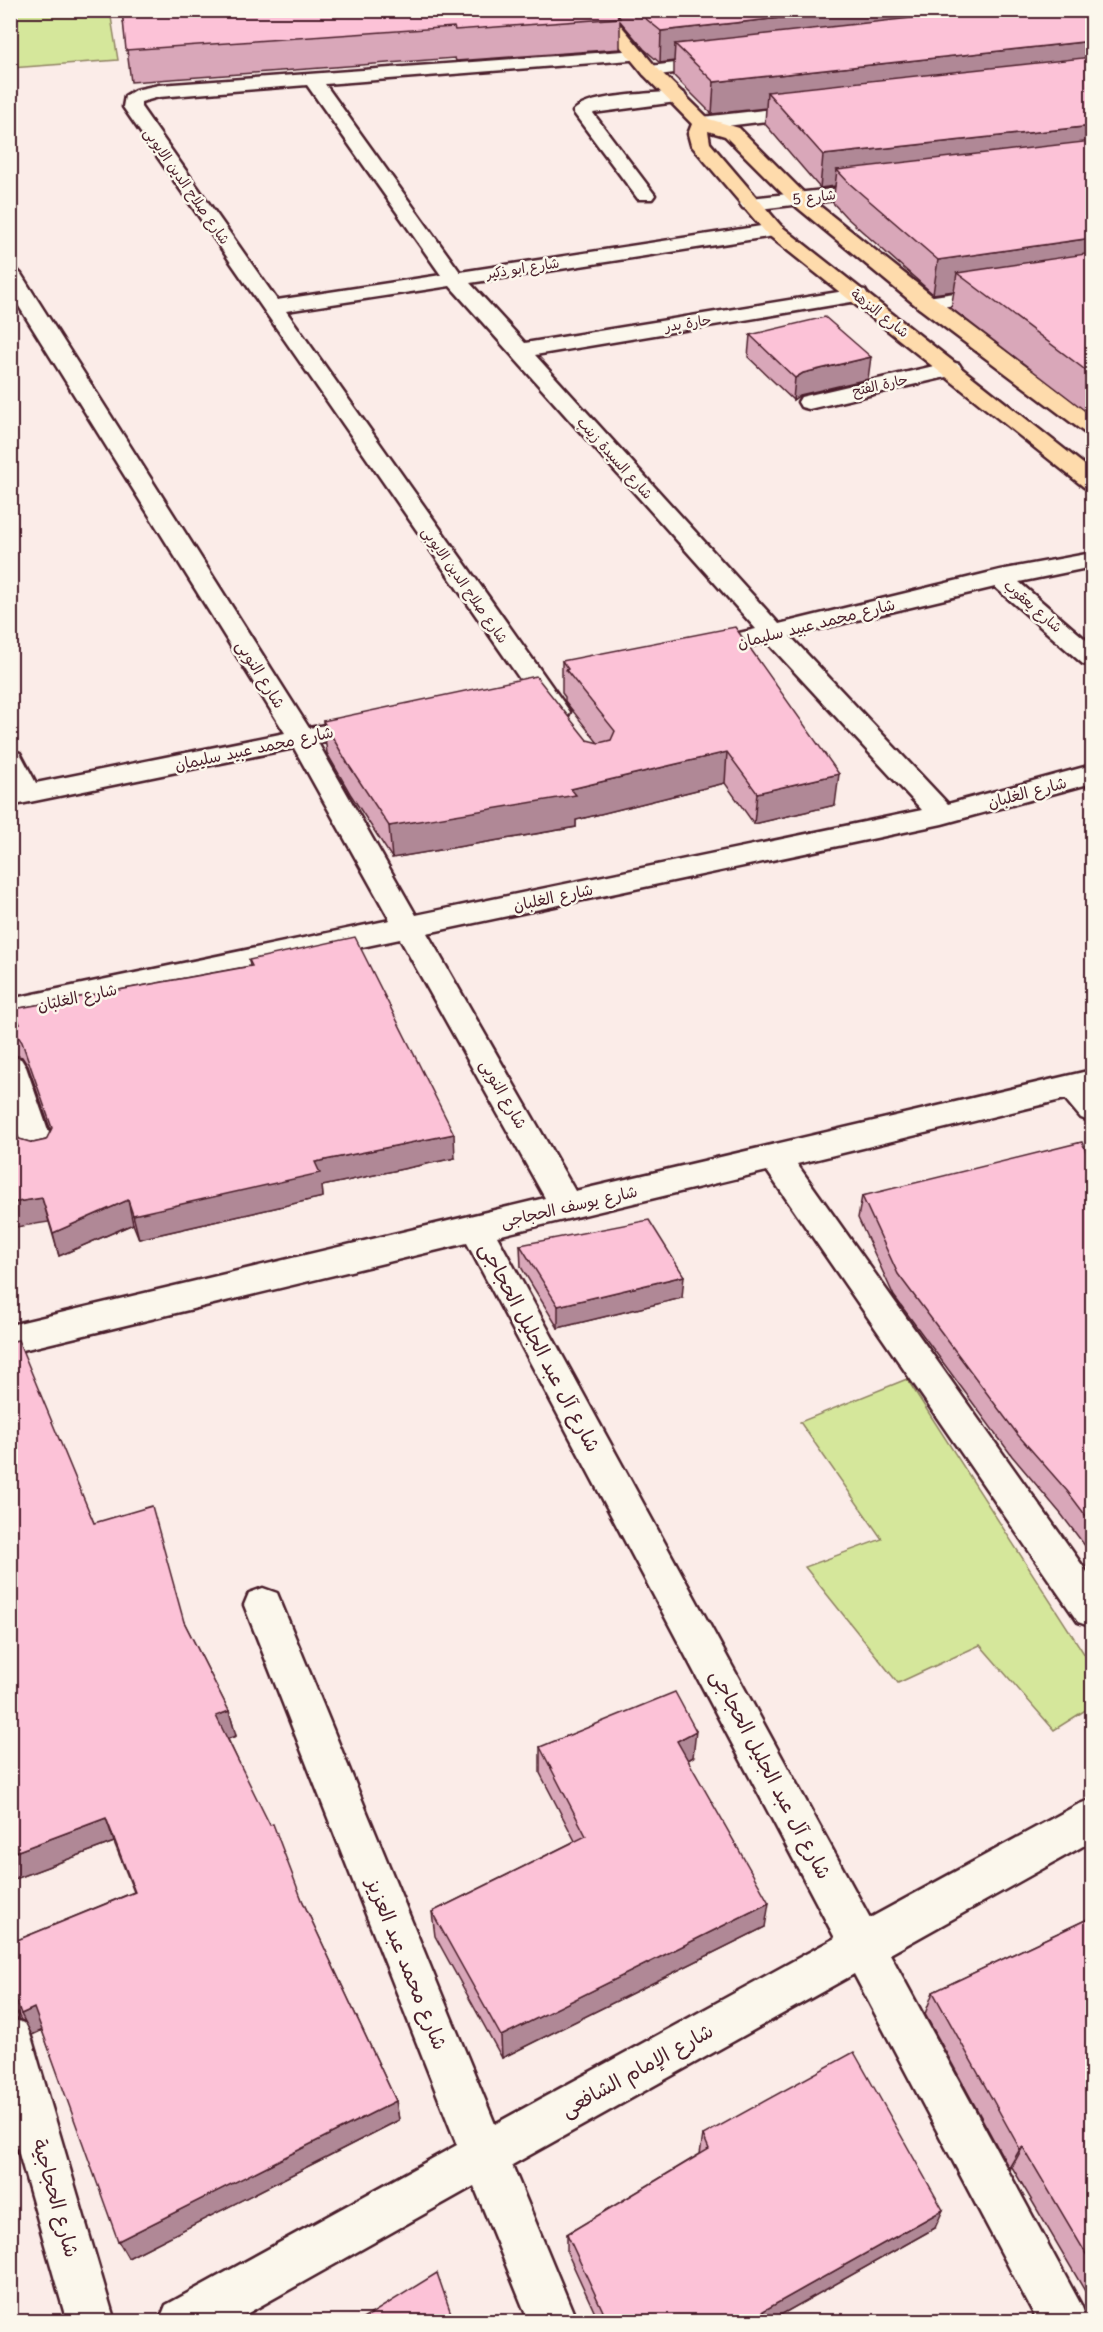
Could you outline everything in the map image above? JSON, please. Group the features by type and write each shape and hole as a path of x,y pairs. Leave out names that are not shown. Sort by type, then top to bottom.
{"main road":[{"path":"598,10 643,63 702,123 732,132 799,199 927,303 1092,427"},
{"name":"شارع النزهة","path":"702,123 697,130 697,137 701,145 774,230 1092,482"}],"street":[{"name":"شارع صلاح الدين الايوبى","path":"571,730 538,688 132,107 132,100 142,93 159,91 313,80 643,63 732,62"},
{"name":"شارع السيدة زينب","path":"313,80 454,279 774,634 942,815"},
{"path":"645,195 582,112 592,106 677,97"},
{"path":"702,123 832,109"},
{"name":"شارع 5","path":"750,204 902,187"},
{"name":"شارع ابو ذكير","path":"272,307 774,230"},
{"name":"شارع النوبى","path":"10,274 302,739 567,1207"},
{"path":"927,303 1022,289"},
{"name":"حارة بدر","path":"519,351 857,295"},
{"name":"حارة الفتح","path":"809,402 951,369"},
{"name":"شارع محمد عبيد سليمان","path":"673,657 1000,578 1092,560"},
{"name":"شارع يعقوب","path":"1000,578 1092,658"},
{"name":"شارع محمد عبيد سليمان","path":"19,796 392,720"},
{"path":"10,759 19,796"},
{"name":"شارع الغلبان","path":"10,1010 942,815 1092,774"},
{"path":"10,1067 40,1153"},
{"name":"شارع يوسف الحجاجى","path":"10,1339 774,1157 1086,1092"},
{"path":"774,1157 1092,1610"},
{"name":"شارع آل عبد الجليل الحجاجى","path":"476,1228 1064,2322"},
{"name":"شارع محمد عبد العزيز","path":"263,1605 553,2322"},
{"name":"شارع الإمام الشافعى","path":"183,2322 1092,1819"},
{"name":"شارع الحجاجية","path":"10,2040 91,2322"}],"green space":[{"path":"11,10 110,11 118,60 11,68"},
{"path":"907,1379 1092,1666 1092,1706 1054,1730 980,1645 898,1683 805,1567 882,1539 800,1422"}],"building":[{"path":"122,10 614,10 620,18 126,50"},
{"path":"639,10 855,10 661,31"},
{"path":"984,10 1092,10 1092,41 714,82 675,44"},
{"path":"1092,57 1092,126 823,155 767,92"},
{"path":"1092,141 1092,238 938,260 850,184 837,170"},
{"path":"1092,253 1092,375 957,273"},
{"path":"825,317 871,357 803,373 795,378 750,335"},
{"path":"735,627 839,774 757,793 727,752 571,789 576,795 389,826 323,721 536,676 587,740 599,743 611,740 615,731 566,670 568,669 562,661"},
{"path":"355,937 454,1134 315,1162 320,1173 133,1215 128,1200 53,1233 42,1198 10,1203 10,1118 19,1139 33,1143 46,1140 52,1128 22,1042 15,1032 10,1031 10,1025 20,1024 14,1009 252,966 249,960"},
{"path":"1082,1142 1092,1166 1092,1524 1068,1492 1018,1435 898,1274 862,1196"},
{"path":"649,1220 684,1276 558,1306 520,1245"},
{"path":"18,1340 94,1523 152,1506 184,1622 229,1711 216,1716 270,1825 273,1824 302,1900 396,2101 118,2241 34,2008 21,2014 17,2002 10,1999 10,1943 135,1892 106,1818 10,1854 10,1342"},
{"path":"675,1692 696,1731 677,1741 769,1903 501,2036 432,1912 586,1836 540,1747"},
{"path":"1092,1917 1092,2264 1023,2147 1020,2149 933,1992"},
{"path":"854,2052 943,2210 763,2311 768,2322 608,2322 567,2234 709,2149 703,2135"},
{"path":"437,2273 454,2322 358,2322"}]}
